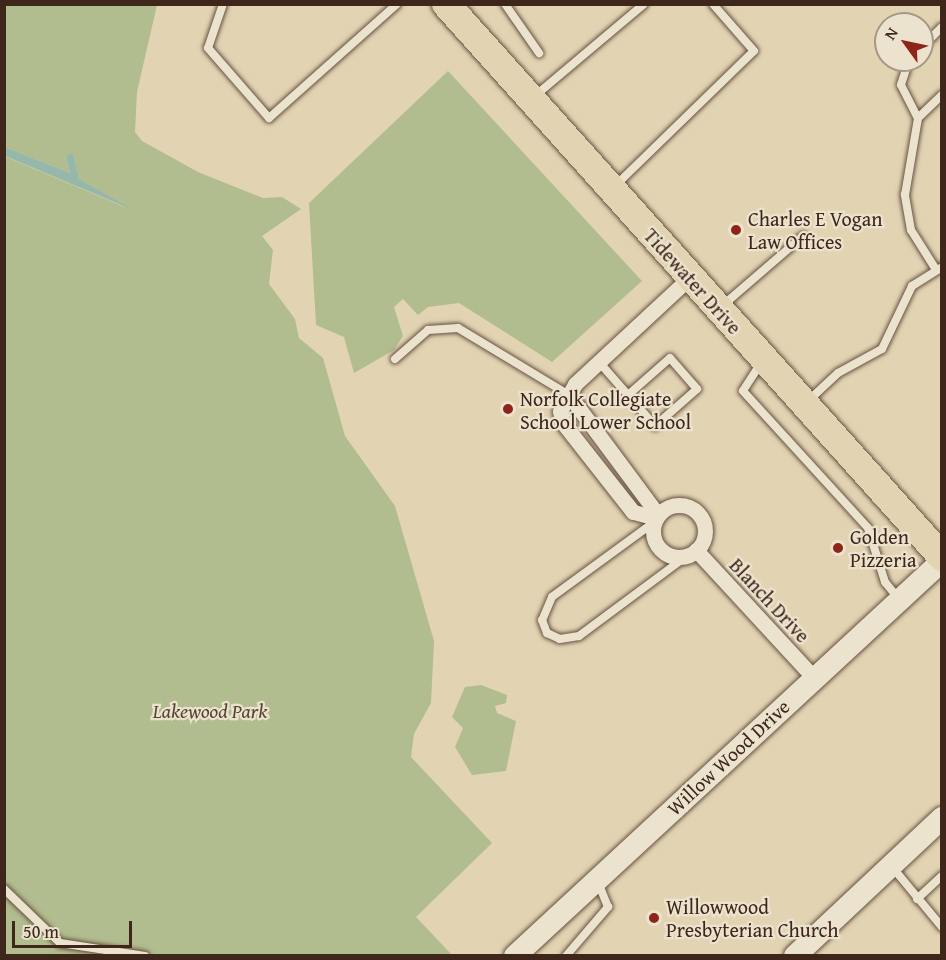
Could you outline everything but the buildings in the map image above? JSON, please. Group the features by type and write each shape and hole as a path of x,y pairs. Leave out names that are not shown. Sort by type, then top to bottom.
{"highway":[{"name":"Tidewater Drive","path":"446,4 942,559"}],"street":[{"path":"655,519 674,505 697,512 704,535 692,553 663,551 653,537 655,519 569,395 599,362 690,278"},
{"name":"Blanch Drive","path":"692,553 813,677"},
{"name":"Willow Wood Drive","path":"515,956 942,559"},
{"path":"795,956 942,818"}],"lane":[{"path":"222,4 208,48 269,118 397,4"},
{"path":"504,4 539,53"},
{"path":"530,100 644,4"},
{"path":"612,190 753,51 713,4"},
{"path":"804,404 838,373 882,349 912,286 938,267 905,212 918,118 900,85 905,72"},
{"path":"918,118 942,95"},
{"path":"719,309 803,236"},
{"path":"395,359 428,330 458,328 569,395"},
{"path":"599,362 655,426 697,389 670,358 628,395"},
{"path":"764,359 743,391 868,528 885,582 899,599"},
{"path":"655,519 552,597 542,620 547,633 560,639 579,636 692,553"},
{"path":"891,866 942,927"},
{"path":"917,899 942,876"},
{"path":"566,956 608,907 596,880"},
{"path":"4,889 60,943 145,956"}],"green space":[{"name":"Lakewood Park","path":"5,5 157,5 137,92 135,132 142,141 198,172 263,198 282,197 301,209 262,236 273,250 269,284 295,319 299,338 323,358 345,436 395,506 434,641 431,703 414,734 411,757 492,843 416,917 452,955 5,955 4,156 127,208 79,179 73,154 66,156 70,173 5,147"},
{"path":"448,71 642,281 552,362 459,303 428,307 418,315 403,299 394,307 403,336 394,350 354,373 344,337 316,325 309,203"},
{"path":"481,685 507,695 506,703 495,706 497,713 516,721 506,771 472,775 455,747 463,728 452,717 465,687"}],"shaded area":[{"path":"5,147 70,173 66,156 73,153 79,179 133,210 5,156"}],"place":[{"name":"Charles E Vogan Law Offices","path":"736,230"},
{"name":"Norfolk Collegiate School Lower School","path":"508,409"},
{"name":"Golden Pizzeria","path":"838,548"},
{"name":"Willowwood Presbyterian Church","path":"654,918"}]}
